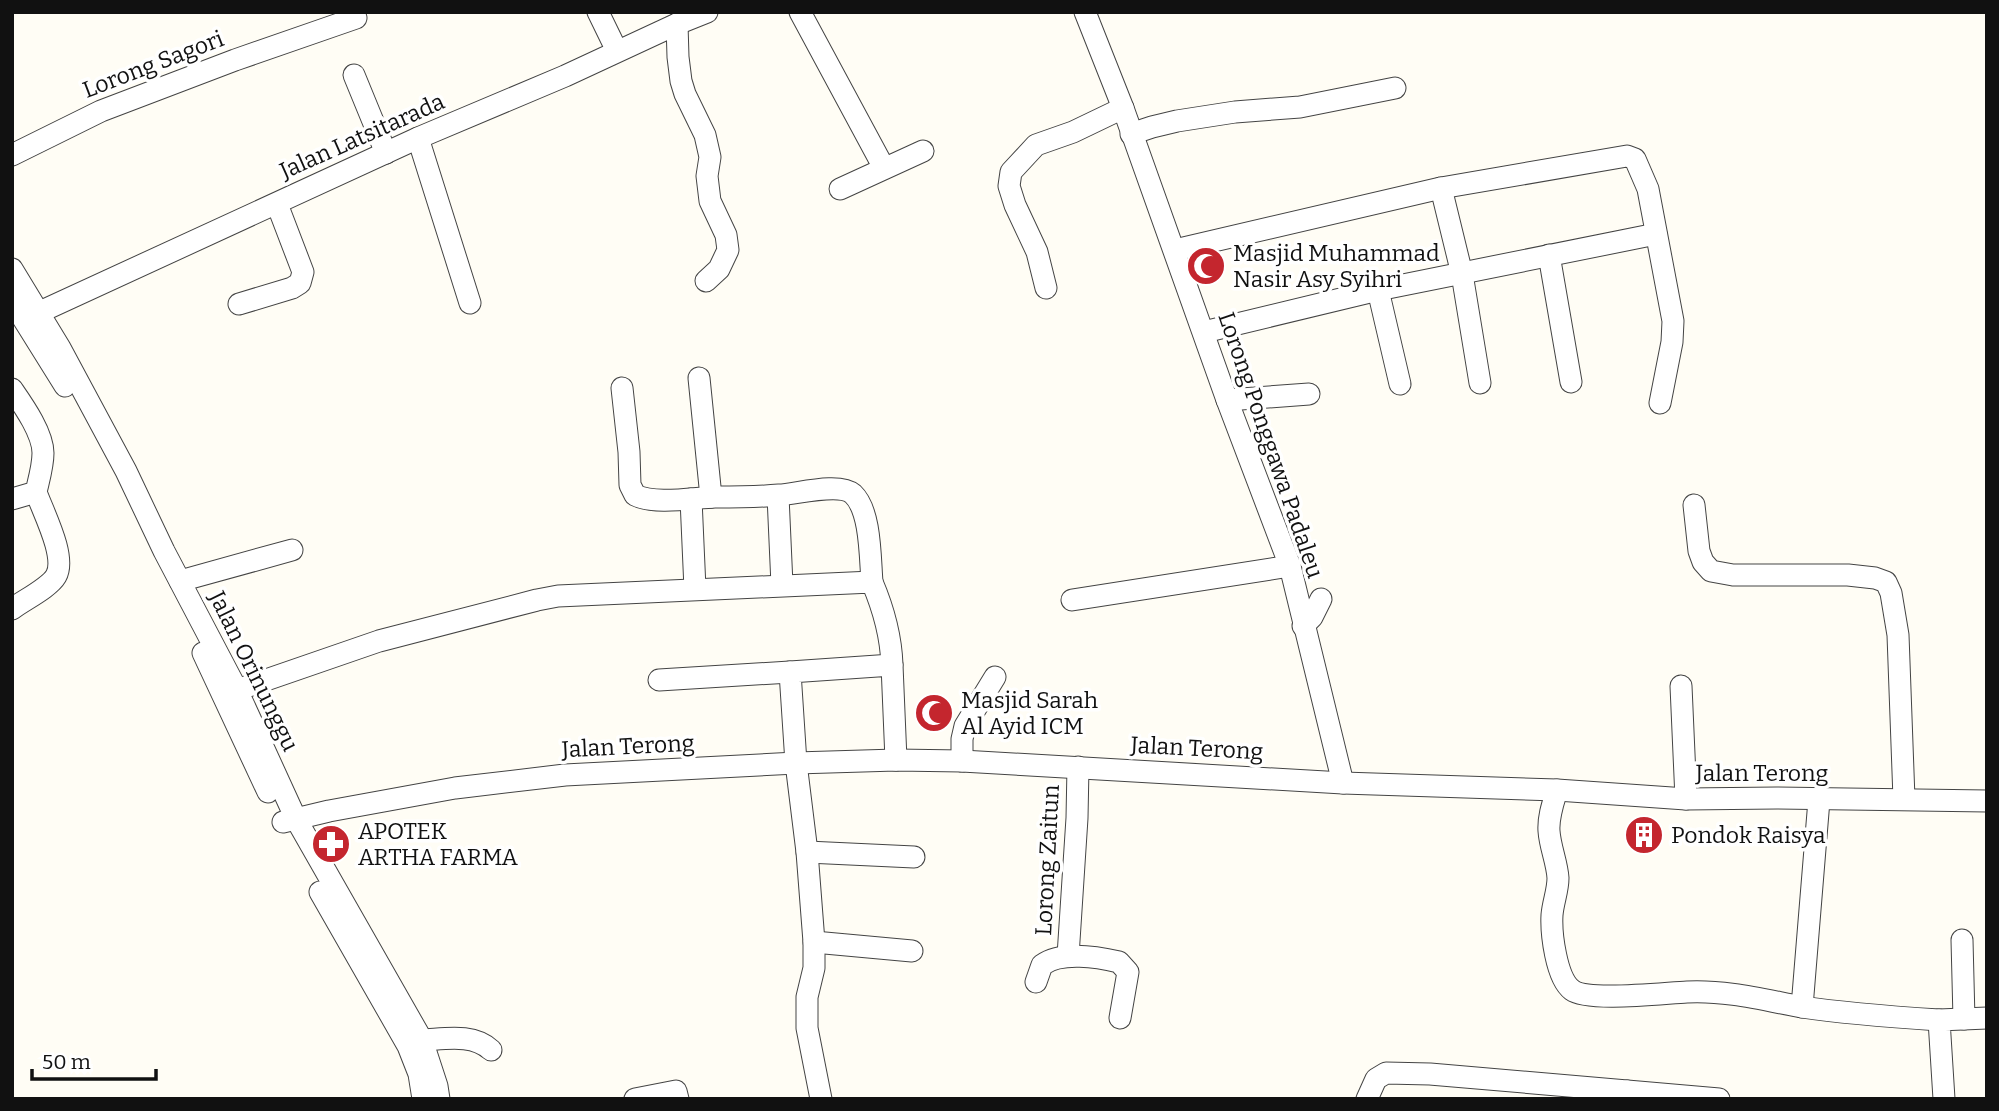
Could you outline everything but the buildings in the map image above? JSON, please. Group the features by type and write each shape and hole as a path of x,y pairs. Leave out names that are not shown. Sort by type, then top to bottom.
{"street":[{"path":"598,12 617,51"},
{"name":"Jalan Latsitarada","path":"32,315 418,138 707,12"},
{"path":"800,12 884,168"},
{"name":"Lorong Ponggawa Padaleu","path":"1085,12 1123,108 1227,400 1290,566 1343,783"},
{"name":"Lorong Sagori","path":"12,155 101,111 356,18"},
{"path":"677,24 681,80 705,135 710,157 707,176 710,201 726,235 728,250 719,269 706,281"},
{"path":"354,75 387,153"},
{"path":"1131,134 1177,121 1235,112 1300,107 1395,88"},
{"path":"1046,288 1037,253 1009,186 1010,172 1036,145 1073,132 1123,108"},
{"path":"418,138 470,303"},
{"path":"840,189 923,150"},
{"path":"1175,250 1441,188 1627,156 1635,159 1648,189 1673,321 1672,342 1660,403"},
{"path":"1441,188 1462,274 1480,383"},
{"path":"239,304 300,284 303,272 277,204"},
{"path":"1204,332 1377,290 1656,234"},
{"path":"1549,255 1571,382"},
{"name":"Jalan Orinunggu","path":"12,270 32,315 127,471 156,541 289,820 359,963 408,1046 419,1074 423,1099"},
{"path":"1377,290 1401,384"},
{"name":"Jalan Orinunggu","path":"12,301 32,315"},
{"path":"695,589 701,498 699,378"},
{"path":"12,388 39,434 43,449 36,492 60,557 58,574 50,583 12,609"},
{"path":"622,388 630,485 635,495 644,499 778,496 831,489 844,489 854,495 865,517 872,582 888,624 892,646 896,760"},
{"path":"1227,400 1309,394"},
{"path":"12,499 36,492"},
{"path":"778,496 782,585"},
{"path":"1694,505 1699,551 1703,562 1712,571 1733,575 1848,575 1886,582 1891,593 1898,635 1904,799"},
{"name":"Jalan Orinunggu","path":"156,541 237,690 289,820 422,1040 439,1099"},
{"path":"180,581 292,550"},
{"path":"1072,600 1290,566"},
{"path":"237,690 379,641 537,600 575,594 872,582"},
{"path":"1303,626 1312,617 1321,599"},
{"path":"659,680 892,665"},
{"path":"790,672 814,942 814,968 807,997 807,1028 821,1099"},
{"path":"962,761 965,726 995,677"},
{"path":"1681,686 1686,799"},
{"name":"Jalan Terong","path":"289,820 455,788 565,775 896,760 962,761 1343,783 1557,790 1686,799 1987,801"},
{"name":"Lorong Zaitun","path":"1068,956 1078,767"},
{"path":"1557,790 1549,830 1558,878 1552,913 1552,942 1565,983 1572,991 1584,995 1691,992 1754,997 1847,1014 1939,1020 1987,1018"},
{"path":"1802,1007 1819,800"},
{"path":"807,852 914,857"},
{"path":"1962,940 1964,1019"},
{"path":"814,942 912,951"},
{"path":"1036,982 1042,965 1052,959 1068,956 1119,962 1128,972 1120,1018"},
{"path":"1939,1020 1944,1099"},
{"path":"422,1040 476,1040 491,1050"},
{"path":"1367,1099 1376,1079 1386,1073 1430,1074 1626,1095 1719,1099"},
{"path":"635,1099 676,1091 678,1099"}],"place":[{"name":"Masjid Muhammad Nasir Asy Syihri","path":"1206,266"},
{"name":"Masjid Sarah Al Ayid ICM","path":"934,713"},
{"name":"Pondok Raisya","path":"1644,835"},
{"name":"APOTEK ARTHA FARMA","path":"331,844"}]}
